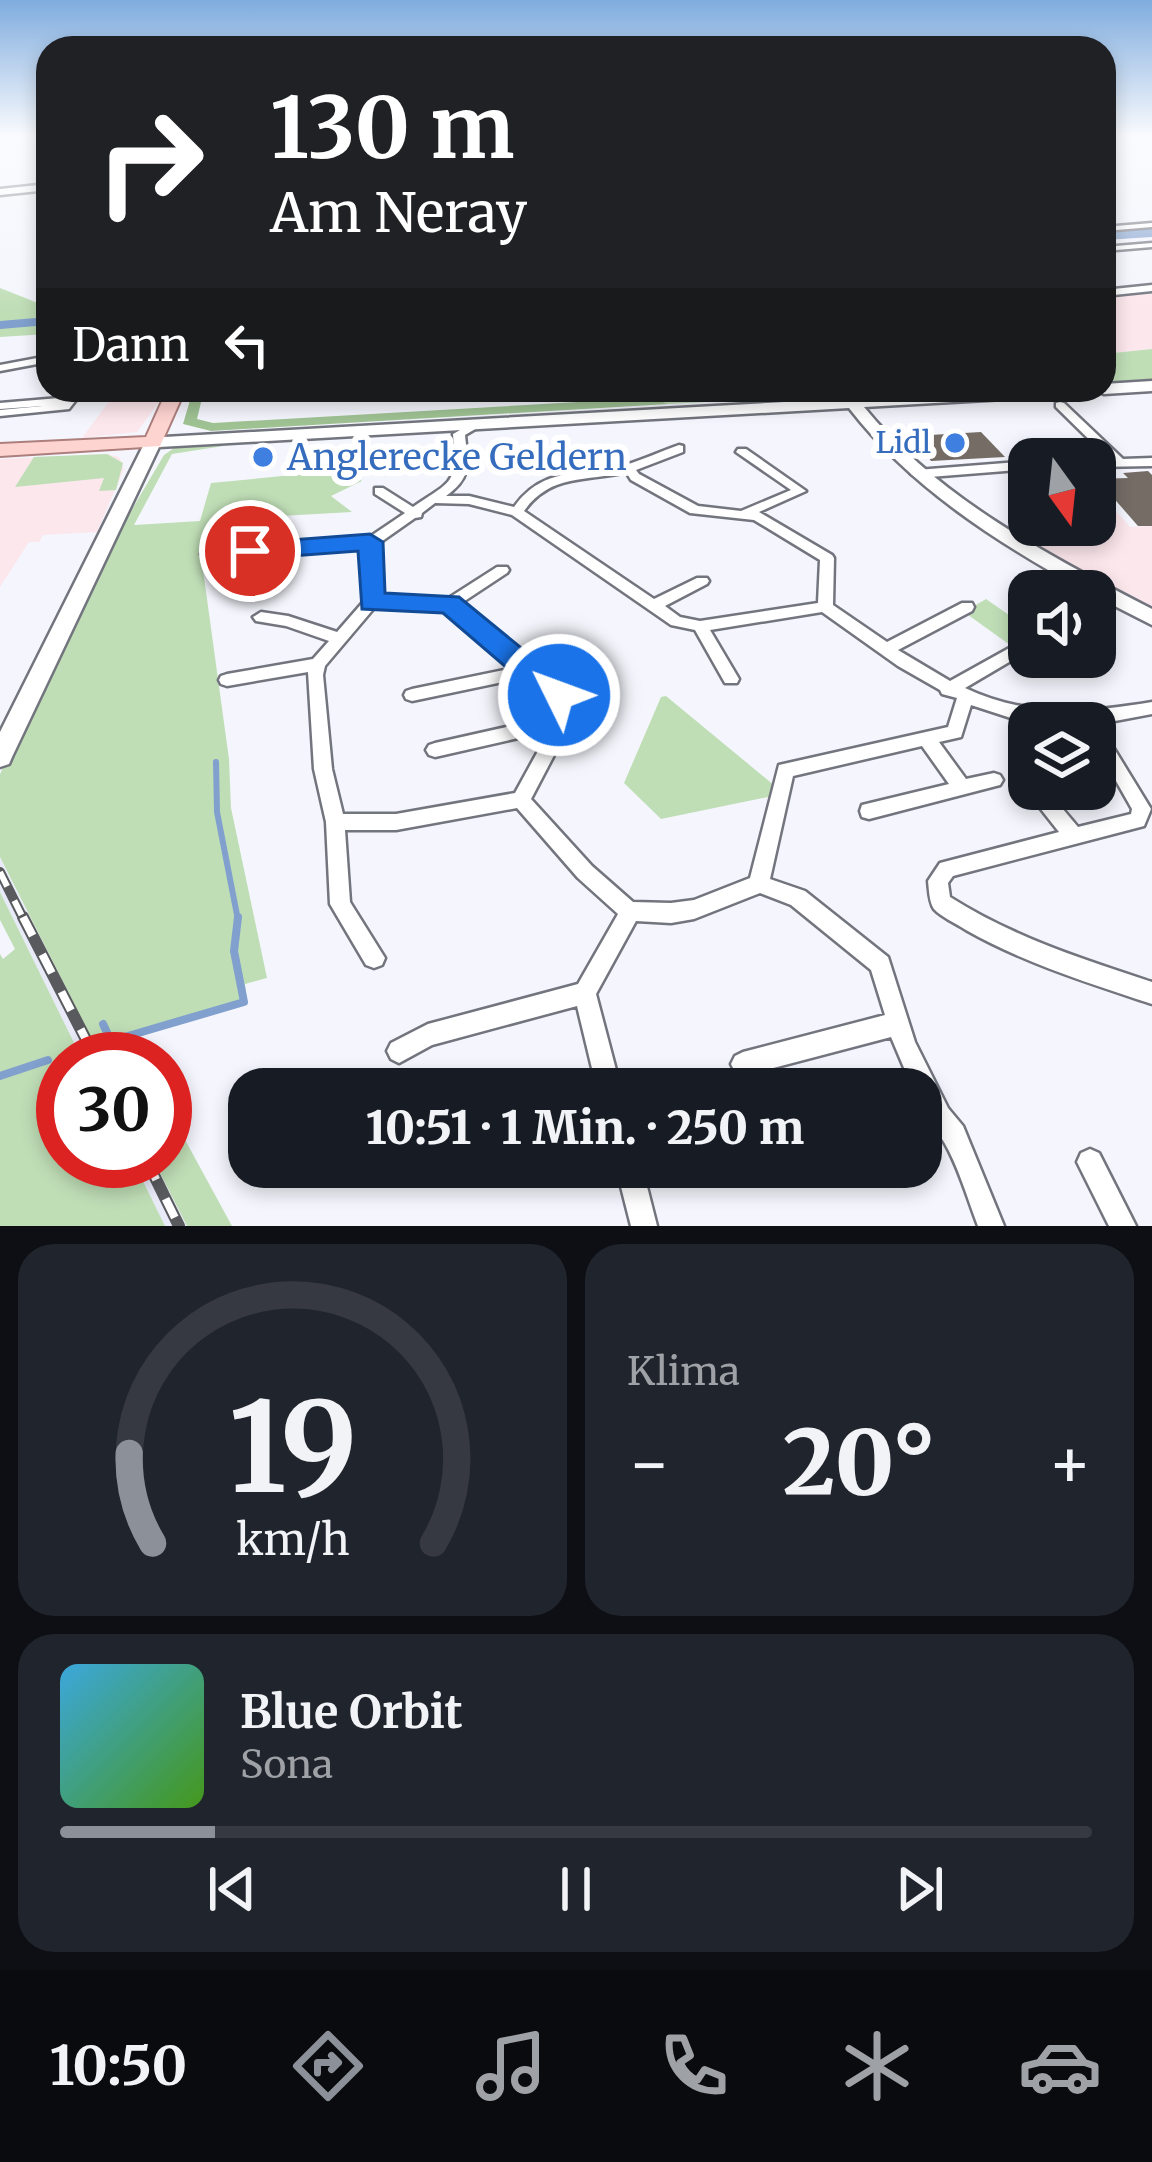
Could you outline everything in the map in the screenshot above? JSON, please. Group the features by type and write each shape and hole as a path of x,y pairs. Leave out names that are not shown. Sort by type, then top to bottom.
{"main road":[{"path":"1116,388 1152,386"},
{"path":"0,757 171,402"},
{"path":"0,450 766,402"},
{"path":"853,402 886,446 917,474 1152,618"}],"street":[{"path":"1116,228 1152,225"},
{"path":"1116,248 1152,245"},
{"path":"1116,292 1152,289"},
{"path":"0,368 36,361"},
{"path":"0,410 57,402"},
{"path":"0,410 65,407 69,402"},
{"path":"1060,405 1120,463"},
{"path":"208,554 370,542 456,483 462,467 458,440 464,429 478,423"},
{"path":"420,427 458,440"},
{"path":"517,512 539,490 570,473 629,468 679,449"},
{"path":"742,452 800,491 742,515"},
{"path":"1116,463 1152,462"},
{"path":"917,474 1008,467"},
{"path":"629,468 635,477 694,510 757,516 827,557 825,607"},
{"path":"456,483 469,500"},
{"path":"379,491 416,514"},
{"path":"437,500 469,500 517,512 676,621 700,626 825,607 956,695 1008,711"},
{"path":"370,542 371,602 318,664 314,685 323,769 335,822 340,904 374,958"},
{"path":"371,602 450,604 502,570"},
{"path":"652,606 703,581"},
{"path":"450,604 533,670 565,705 563,721 521,800"},
{"path":"886,650 967,607"},
{"path":"261,617 338,638"},
{"path":"700,626 730,680"},
{"path":"956,695 1008,656"},
{"path":"227,680 318,664"},
{"path":"412,695 533,670"},
{"path":"759,884 785,770 955,732 956,695"},
{"path":"1116,718 1152,708"},
{"path":"435,750 563,721"},
{"path":"927,739 962,788"},
{"path":"1116,765 1143,812 1137,820 947,869 938,881 941,902 971,921 1081,970 1152,993"},
{"path":"869,812 994,780"},
{"path":"335,822 396,822 521,800"},
{"path":"521,800 585,872 630,912"},
{"path":"1052,810 1073,836"},
{"path":"630,912 651,908 667,914 725,900 759,884 798,898 880,964 914,1068"},
{"path":"604,1068 585,994 630,912"},
{"path":"399,1051 428,1035 585,994"},
{"path":"743,1064 899,1023"},
{"path":"942,1127 954,1135 991,1226"},
{"path":"1090,1162 1123,1226"},
{"path":"634,1188 644,1226"}],"shaded area":[{"path":"1152,291 1152,349 1116,353 1116,295"},
{"path":"109,402 159,402 137,432 82,438"},
{"path":"119,457 124,469 97,532 43,535 39,542 29,542 0,587 0,459"},
{"path":"1116,511 1130,527 1152,526 1152,611 1116,590 1116,570 1081,570 1040,546 1116,546"},
{"path":"0,858 88,1032 69,1032 0,892"},
{"path":"146,1188 168,1188 187,1226 165,1226"}],"green space":[{"path":"0,288 36,302 36,335 0,337"},
{"path":"1152,349 1152,379 1116,381 1116,353"},
{"path":"189,402 201,402 197,419 213,423 578,402 668,404 211,431 183,424"},
{"path":"230,445 172,454 134,525 200,521 211,483 345,470 362,481 331,496 352,512 211,520 200,548 229,759 231,808 267,978 245,984 247,1002 153,1032 88,1032 0,857 0,774 104,557 164,455 174,448"},
{"path":"107,454 123,463 116,490 99,491 104,478 15,487 34,457"},
{"path":"986,599 1008,614 1008,644 964,612"},
{"path":"666,696 775,786 773,796 661,819 624,783 661,697"},
{"path":"0,892 69,1032 36,1032 36,1188 146,1188 165,1226 0,1226 0,954 3,959 15,949 0,920"},
{"path":"192,1153 232,1226 187,1226 168,1188 192,1188"}],"building":[{"name":"Lidl","path":"981,432 1005,457 931,461 913,436"},
{"path":"1148,471 1152,475 1152,526 1138,526 1116,501 1116,478 1128,478 1123,473"}],"waterway":[{"path":"1116,235 1152,233"},
{"path":"0,325 36,322"},
{"path":"216,762 217,812 238,919"},
{"path":"103,1024 111,1041 244,1002 234,951 238,919"},
{"path":"0,1076 36,1064"}],"railway":[{"path":"0,872 24,920"},
{"path":"23,917 82,1032"},
{"path":"160,1188 179,1226"}],"place":[{"name":"Lidl","path":"955,443"},
{"name":"Anglerecke Geldern","path":"263,457"}],"route":[{"path":"250,551 370,542 371,602 450,604 553,685 559,695"}]}
